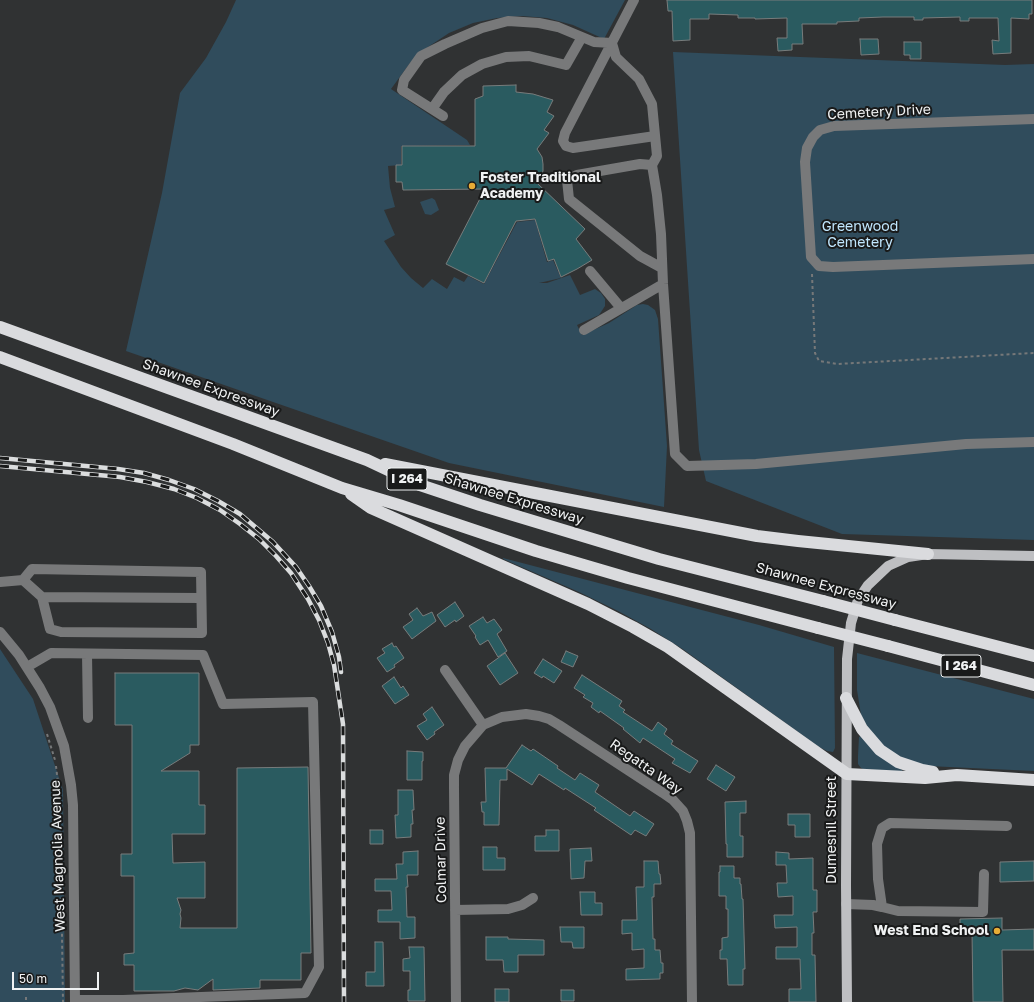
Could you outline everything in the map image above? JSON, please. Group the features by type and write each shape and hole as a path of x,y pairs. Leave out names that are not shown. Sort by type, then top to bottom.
{"highway":[{"name":"Shawnee Expressway","path":"0,327 367,460 420,485 494,510 652,556 1034,656"},
{"name":"I 264","path":"0,357 240,446 342,488 399,505 536,551 628,578 1034,685"},
{"path":"367,460 757,536 798,542 928,554"},
{"path":"342,488 371,508 588,604 633,627 668,647 846,774 925,778 956,775"},
{"path":"846,698 859,724 871,740 880,750 898,762 922,770 956,775 1034,780"}],"main road":[{"name":"Dumesnil Street","path":"847,1002 847,659 851,623 858,600 868,585 888,566 908,557 928,554 1034,556"}],"street":[{"path":"634,0 565,133 563,140 566,146 573,148 655,136"},
{"path":"443,116 402,90 404,80 421,56 482,28 508,21 539,23 594,42 612,43"},
{"path":"432,109 444,92 462,75 482,64 506,57 529,56 566,65 582,37"},
{"path":"612,43 616,57 639,79 652,104 657,156 652,165 661,234 675,454 687,466 756,464 966,444 1034,442"},
{"name":"Cemetery Drive","path":"811,257 805,162 808,148 813,137 820,130 834,126 1034,119"},
{"path":"652,165 640,164 577,175 567,180 569,199 640,256 662,268"},
{"path":"811,257 819,266 833,267 1034,259"},
{"path":"590,271 621,308"},
{"path":"584,330 663,284"},
{"path":"0,582 23,580 32,569 201,572 202,634 61,632 50,629 42,597 23,580"},
{"path":"42,597 201,598"},
{"name":"West Magnolia Avenue","path":"0,632 19,655 40,688 50,707 64,746 73,805 75,1001"},
{"path":"27,667 52,654 203,655 223,704 313,702 319,967 306,993 75,1001"},
{"path":"87,654 88,718"},
{"path":"445,670 482,725"},
{"name":"Regatta Way","path":"482,725 502,717 517,714 539,716 549,719 663,793 673,800 683,812 690,833 692,1002"},
{"name":"Colmar Drive","path":"456,1002 454,775 458,760 465,746 482,725"},
{"path":"882,907 878,879 877,844 882,828 890,823 1007,826"},
{"path":"846,904 873,905 898,912 983,912 984,874"},
{"path":"455,910 508,909 522,905 533,898"}],"path":[{"path":"811,257 815,353 819,361 836,364 1034,353"},
{"path":"45,728 54,759 60,801 63,1002"},
{"path":"26,996 26,1002"}],"green space":[{"path":"236,0 625,0 604,39 573,25 547,18 522,16 497,18 473,23 449,33 428,47 410,63 391,89 467,140 470,145 401,146 401,165 388,166 390,188 395,207 384,210 395,235 384,241 401,267 423,288 432,279 447,289 454,277 464,282 468,276 484,284 517,222 535,220 547,262 553,260 561,278 539,283 547,283 570,275 580,295 595,289 601,293 605,299 605,306 599,315 577,325 582,335 609,323 637,305 648,305 655,310 658,319 667,446 664,507 449,463 126,351 162,193 180,93 206,58 226,22"},
{"name":"Greenwood Cemetery","path":"673,52 1005,65 1034,64 1034,540 842,534 706,481 699,450"},
{"path":"432,198 435,200 439,210 431,215 425,214 420,202"},
{"path":"503,558 759,625 834,647 835,748 833,752 819,747 684,650 651,629 579,592"},
{"path":"0,649 33,699 63,790 65,1002 0,1002"},
{"path":"857,653 1034,699 1034,771 928,766 909,762 885,748 867,727 861,715 857,690"},
{"path":"861,736 903,772 861,768 858,764 858,756 859,737"}],"building":[{"path":"667,0 1032,0 1032,14 1029,14 1029,19 1011,18 1011,53 993,54 992,40 999,41 998,18 969,18 969,21 960,21 960,17 923,18 923,20 914,20 914,17 859,18 859,21 837,22 837,24 802,24 803,44 792,44 792,50 778,51 777,38 787,38 787,18 755,19 738,18 738,15 709,14 709,19 690,19 690,40 673,41 672,11 668,11"},
{"path":"860,39 878,39 879,54 861,55"},
{"path":"904,42 921,42 921,59 910,59 910,55 904,55"},
{"name":"Foster Traditional Academy","path":"516,85 516,92 533,94 553,100 547,112 554,116 544,130 549,133 537,149 542,157 543,164 543,171 538,184 585,229 576,239 592,260 561,277 554,259 548,261 535,219 516,221 484,283 446,264 485,189 403,190 402,182 396,182 396,165 402,165 402,146 475,146 475,99 483,96 483,86"},
{"path":"455,602 464,616 445,627 437,615"},
{"path":"417,608 423,616 432,612 436,621 412,639 403,627 413,620 409,614"},
{"path":"483,617 487,623 494,619 502,630 497,634 507,651 498,657 488,640 480,645 469,626"},
{"path":"392,643 394,647 396,646 404,658 394,665 395,667 387,672 377,658 385,653 382,649"},
{"path":"566,651 578,656 573,667 561,662"},
{"path":"505,653 518,673 500,685 487,666"},
{"path":"543,659 562,671 554,683 543,676 542,678 534,673"},
{"path":"115,673 199,673 199,745 190,745 190,753 161,771 199,771 199,805 205,805 205,834 172,834 173,863 205,862 205,898 177,898 181,910 180,928 237,928 237,768 308,767 311,953 301,953 301,980 260,980 260,988 213,990 213,979 198,990 185,988 174,991 134,991 134,965 124,965 124,954 134,953 134,876 121,876 121,854 132,854 132,725 115,725"},
{"path":"582,675 622,701 619,706 625,710 623,712 652,731 658,722 667,729 664,734 673,741 671,744 698,761 690,773 672,763 675,759 643,738 640,743 623,729 624,728 600,711 599,713 591,707 593,703 583,697 585,695 574,688"},
{"path":"394,677 401,688 403,686 409,695 395,704 382,686"},
{"path":"432,707 444,725 434,732 435,734 427,740 417,726 427,720 423,714"},
{"path":"522,745 531,751 533,749 575,780 580,773 599,785 595,792 630,816 634,811 654,824 646,836 635,830 631,835 594,810 596,808 565,788 564,790 539,774 532,785 507,769 507,780 500,780 499,825 484,825 484,812 482,812 481,802 486,802 485,768 506,768"},
{"path":"407,751 423,752 422,780 407,780"},
{"path":"716,765 735,777 726,791 707,779"},
{"path":"398,790 413,790 414,810 412,810 413,824 411,824 411,837 396,838 395,815 398,815"},
{"path":"746,801 746,813 740,813 740,836 743,836 743,857 727,857 725,802"},
{"path":"788,814 810,814 810,837 795,837 795,825 788,825"},
{"path":"370,830 383,830 383,844 370,844"},
{"path":"546,830 559,830 559,851 535,851 535,836 546,836"},
{"path":"483,847 497,847 497,858 505,858 505,870 483,870"},
{"path":"591,848 592,861 585,861 584,878 571,879 570,849"},
{"path":"418,851 418,875 407,875 408,887 406,887 407,917 415,917 415,938 400,939 400,922 378,922 378,910 392,910 391,891 375,891 375,879 397,879 396,864 403,864 403,852"},
{"path":"776,852 789,853 789,859 813,858 813,890 817,890 817,912 813,912 814,933 812,933 812,955 815,955 816,1002 789,1002 789,989 801,989 800,959 776,959 776,947 797,947 797,927 775,928 774,915 793,915 793,896 778,897 777,883 787,883 786,865 776,865"},
{"path":"644,861 658,861 661,884 654,884 654,897 652,897 653,939 655,939 655,950 660,950 661,963 663,963 663,973 660,973 660,979 626,980 626,969 644,968 644,949 632,950 632,933 622,934 622,920 637,920 636,887 644,887"},
{"path":"1034,861 1034,881 1000,882 1000,862"},
{"path":"720,866 734,866 734,878 740,878 743,899 745,969 743,969 743,985 728,985 727,959 720,959 722,938 728,937 728,909 726,909 726,896 719,896"},
{"path":"580,892 595,892 595,903 602,903 602,915 581,915"},
{"name":"West End School","path":"1002,918 1002,930 1034,929 1034,950 1002,950 1003,1002 973,1002 972,932 960,932 960,919"},
{"path":"560,927 584,927 584,948 573,948 572,942 561,942"},
{"path":"486,937 544,940 544,955 518,955 518,972 504,972 503,960 486,960"},
{"path":"375,942 383,942 384,986 366,986 366,972 375,972"},
{"path":"409,947 424,947 425,1001 408,1001 408,990 410,990 410,971 403,971 403,959 410,958"},
{"path":"495,989 509,989 509,1002 495,1002"},
{"path":"561,990 574,990 574,1001 561,1001"}],"railway":[{"path":"0,458 118,469 144,473 194,489 240,514 273,542 296,567 309,586 321,606 332,632 339,657 341,672"},
{"path":"0,466 120,477 174,489 197,498 220,510 259,539 291,573 308,599 319,620 328,643 334,665 343,724 344,1002"}],"place":[{"name":"Foster Traditional Academy","path":"472,186"},
{"name":"West End School","path":"997,931"}]}
